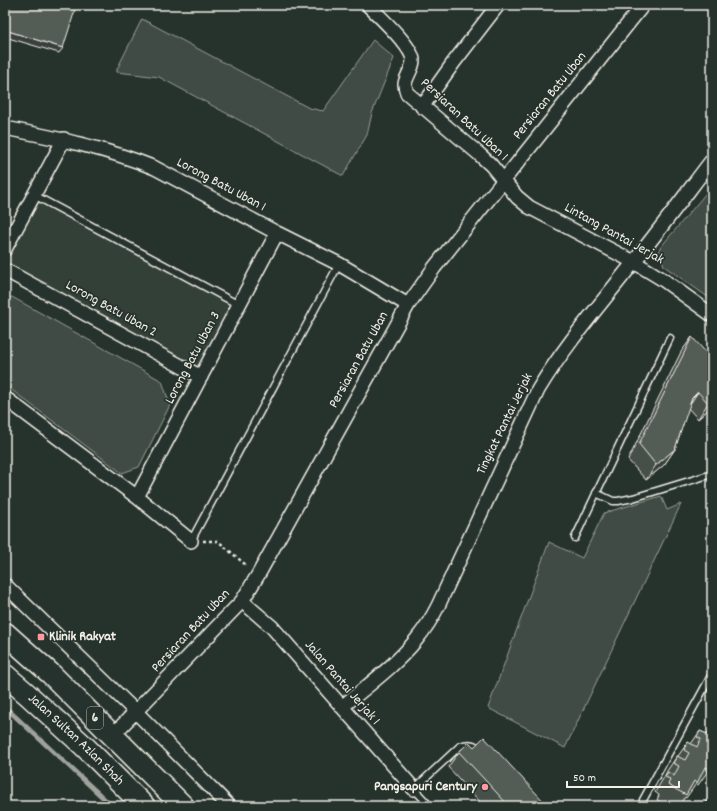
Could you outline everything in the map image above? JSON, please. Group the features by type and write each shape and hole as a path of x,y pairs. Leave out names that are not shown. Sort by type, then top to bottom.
{"highway":[{"name":"Jalan Sultan Azlan Shah","path":"5,633 51,674 183,806"},
{"name":"Jalan Sultan Azlan Shah","path":"6,678 84,746 144,806"}],"street":[{"name":"Persiaran Batu Uban 1","path":"368,5 402,41 410,52 413,60 405,85 407,93 479,154 504,180"},
{"path":"422,107 454,62 498,5"},
{"name":"Persiaran Batu Uban","path":"113,735 242,601 258,575 408,305 434,268 643,5"},
{"name":"Lorong Batu Uban 1","path":"5,128 64,139 113,152 155,168 339,264 408,305"},
{"path":"5,249 64,139"},
{"name":"Tingkat Pantai Jerjak","path":"342,707 391,665 415,641 429,622 438,606 538,390 551,368 712,160"},
{"name":"Lintang Pantai Jerjak","path":"504,180 517,197 529,207 634,262 662,279 712,315"},
{"name":"Lorong Batu Uban 3","path":"137,497 277,233"},
{"name":"Lorong Batu Uban 2","path":"5,270 201,377"},
{"path":"5,398 137,497 191,541"},
{"path":"5,585 136,712 229,806"},
{"name":"Jalan Pantai Jerjak 1","path":"242,601 272,627 414,789"}],"lane":[{"path":"34,196 239,305"},
{"path":"191,541 339,264"},
{"path":"575,538 670,338"},
{"path":"596,493 613,501 618,501 633,498 712,474"},
{"path":"642,806 643,800 712,674"},
{"path":"430,806 414,789 460,746 466,744 474,745 483,750 488,756"},
{"path":"709,806 712,800"}],"path":[{"path":"191,541 218,541 258,575"}],"shaded area":[{"path":"142,19 309,108 323,111 373,40 394,58 372,113 367,135 343,176 159,77 117,72 117,69"},
{"path":"712,186 712,300 664,266 659,249"},
{"path":"34,195 239,305 201,377 5,270 5,249"},
{"path":"12,297 162,381 170,405 139,467 122,473 5,385 5,299"},
{"path":"661,496 667,510 681,504 565,748 488,708 549,542 582,558 604,513"}],"building":[{"path":"5,5 59,5 75,10 63,48 5,30"},
{"path":"692,337 712,359 712,400 708,403 698,392 692,398 675,449 656,465 639,444"},
{"path":"710,730 712,731 712,764 709,769 705,767 697,783 694,781 686,795 668,785 670,779 665,777 668,772 674,776 679,766 673,763 677,756 685,760 689,753 684,750 688,742 697,747 701,739 697,737 700,731 707,734"},
{"path":"484,737 547,805 550,803 555,806 509,806 459,752 469,742 474,747"}],"waterway":[{"path":"5,707 112,806"}],"place":[{"name":"Klinik Rakyat","path":"41,637"},
{"name":"Pangsapuri Century","path":"485,787"}]}
